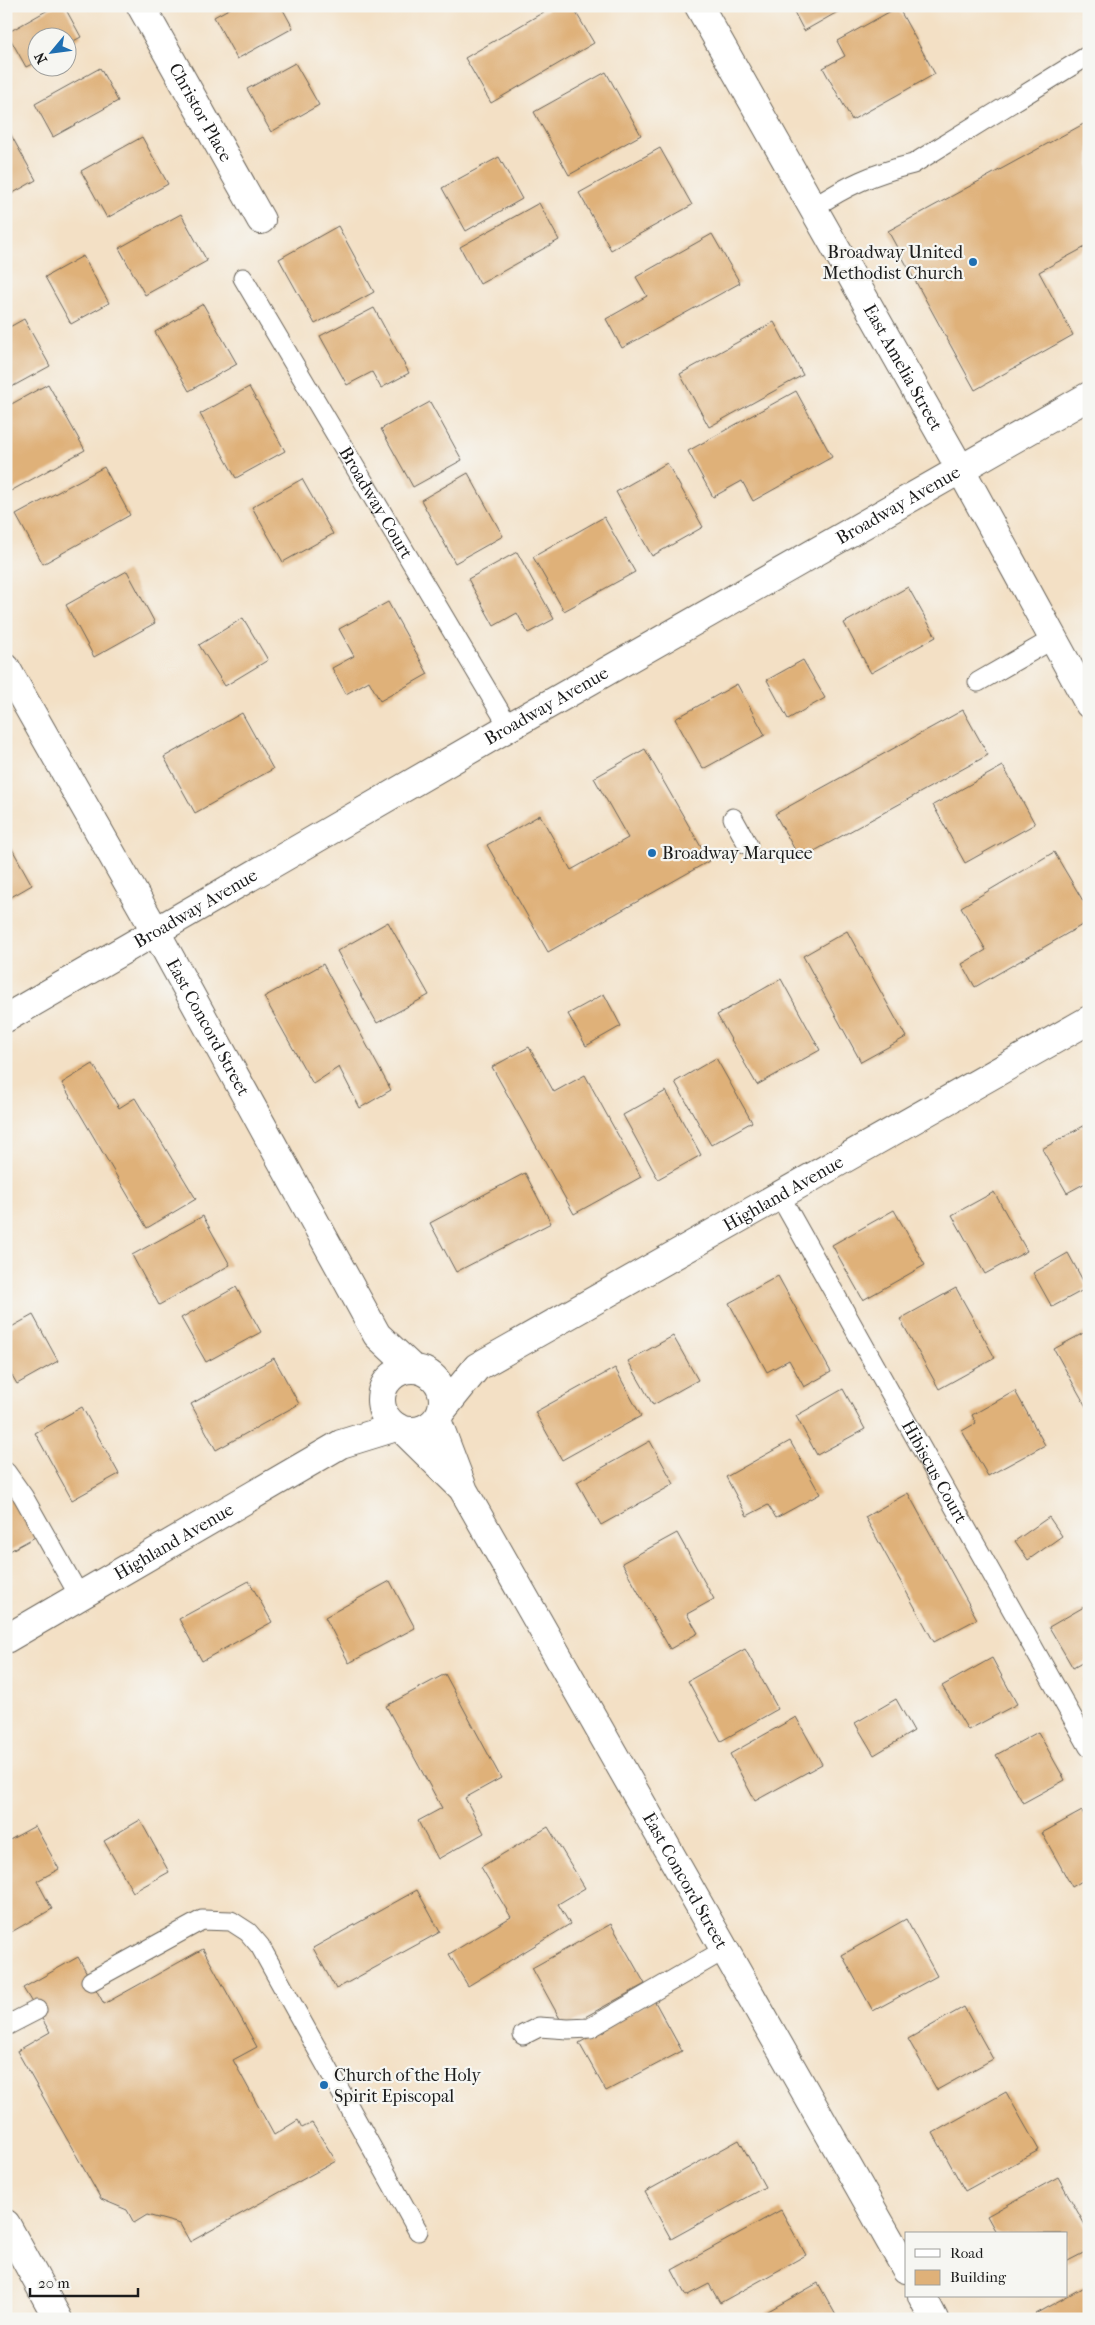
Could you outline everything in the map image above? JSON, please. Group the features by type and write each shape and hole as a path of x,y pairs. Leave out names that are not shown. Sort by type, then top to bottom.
{"street":[{"name":"Christor Place","path":"141,6 261,220"},
{"name":"East Amelia Street","path":"699,6 961,470 1089,704"},
{"name":"Broadway Avenue","path":"6,1018 509,727 1089,396"},
{"name":"East Concord Street","path":"6,668 156,932 378,1335 416,1368"},
{"name":"Highland Avenue","path":"440,1414 477,1367 1089,1020"},
{"name":"East Concord Street","path":"378,1335 381,1397"},
{"name":"Highland Avenue","path":"416,1368 477,1367"},
{"path":"416,1368 432,1375 440,1385 443,1396 440,1414 427,1427 415,1432 400,1428 384,1415 381,1397 387,1380 396,1372 416,1368"},
{"name":"Highland Avenue","path":"341,1444 381,1397"},
{"name":"East Concord Street","path":"440,1414 464,1491 726,1949 905,2267"},
{"name":"East Concord Street","path":"400,1428 464,1491"},
{"name":"Highland Avenue","path":"6,1639 341,1444 400,1428"},
{"path":"6,2224 58,2319"},
{"path":"923,2298 934,2319"}],"lane":[{"path":"813,208 847,186 885,171 913,164 1089,55"},
{"name":"Broadway Court","path":"244,278 509,727"},
{"path":"978,682 1053,639"},
{"path":"733,818 748,845"},
{"name":"Hibiscus Court","path":"780,1196 1089,1747"},
{"path":"6,1472 23,1496 80,1597"},
{"path":"91,1981 202,1920 231,1921 248,1932 260,1946 418,2230"},
{"path":"523,2035 539,2026 568,2029 590,2028 726,1949"},
{"path":"6,2026 37,2010"}],"building":[{"path":"55,6 64,6 76,28 28,28 28,66 26,67 7,33"},
{"path":"234,6 281,6 293,28 237,59 214,17"},
{"path":"554,6 572,6 594,43 491,103 465,58"},
{"path":"791,6 848,6 804,31"},
{"path":"898,7 935,74 852,120 823,68 845,56 837,41"},
{"path":"295,63 319,105 271,132 247,89"},
{"path":"100,68 118,101 53,137 35,104"},
{"path":"606,72 641,135 569,175 534,112"},
{"path":"1089,121 1089,245 1039,272 1073,335 975,390 888,231"},
{"path":"6,126 36,180 6,197"},
{"path":"142,137 168,184 107,218 81,171"},
{"path":"660,148 692,205 611,250 579,193"},
{"path":"499,157 522,199 466,231 442,188"},
{"path":"539,203 559,240 480,284 460,247"},
{"path":"181,214 207,261 145,295 119,248"},
{"path":"338,226 374,292 315,324 279,259"},
{"path":"712,234 740,283 622,348 606,319 647,296 636,277"},
{"path":"83,256 109,303 71,324 45,277"},
{"path":"203,304 237,364 189,391 155,332"},
{"path":"374,308 409,373 381,388 372,372 347,385 320,336"},
{"path":"24,319 50,366 6,390 6,329"},
{"path":"774,322 803,375 709,427 680,374"},
{"path":"48,384 85,450 7,493 6,407"},
{"path":"249,387 285,451 236,478 200,414"},
{"path":"796,391 832,457 753,501 742,481 713,497 688,451"},
{"path":"430,402 462,460 413,487 381,429"},
{"path":"667,463 703,527 652,556 616,492"},
{"path":"104,467 130,515 43,564 16,515"},
{"path":"468,473 503,536 455,563 421,500"},
{"path":"302,479 333,534 283,562 252,507"},
{"path":"604,517 635,572 564,611 533,557"},
{"path":"517,552 554,619 528,633 517,613 494,626 468,579"},
{"path":"127,571 155,623 94,657 66,605"},
{"path":"908,587 936,637 871,673 844,623"},
{"path":"388,602 428,674 380,701 369,681 346,694 332,668 354,656 339,629"},
{"path":"243,618 268,660 225,686 199,645"},
{"path":"803,660 825,698 788,719 767,680"},
{"path":"737,684 765,735 703,769 675,719"},
{"path":"963,710 988,755 800,859 775,814"},
{"path":"242,713 273,769 195,813 164,757"},
{"name":"Broadway Marquee","path":"645,749 709,861 548,952 487,845 540,815 571,870 628,838 594,778"},
{"path":"1003,766 1035,824 965,863 933,805"},
{"path":"6,838 32,885 6,900"},
{"path":"1054,852 1089,911 1089,921 975,987 962,964 986,950 961,907"},
{"path":"388,922 429,995 377,1023 337,951"},
{"path":"847,931 906,1037 861,1062 803,956"},
{"path":"323,964 391,1090 360,1108 339,1067 313,1084 264,997"},
{"path":"781,979 820,1050 757,1085 717,1015"},
{"path":"604,994 621,1026 586,1046 568,1014"},
{"path":"529,1047 554,1092 585,1075 641,1177 574,1214 492,1067"},
{"path":"716,1058 752,1122 711,1145 675,1082"},
{"path":"93,1064 119,1108 135,1098 196,1199 147,1228 62,1083"},
{"path":"666,1091 701,1155 658,1179 623,1115"},
{"path":"1089,1123 1089,1181 1067,1193 1042,1149"},
{"path":"525,1173 551,1223 456,1272 430,1223"},
{"path":"994,1192 1027,1251 985,1274 952,1215"},
{"path":"894,1210 925,1265 863,1300 832,1245"},
{"path":"203,1216 230,1265 159,1305 132,1255"},
{"path":"1068,1253 1087,1288 1052,1307 1033,1273"},
{"path":"778,1276 831,1372 804,1387 789,1360 767,1372 729,1303"},
{"path":"236,1287 261,1332 206,1362 181,1318"},
{"path":"956,1288 995,1358 939,1389 900,1319"},
{"path":"33,1315 58,1361 17,1384 6,1365 6,1330"},
{"path":"1089,1330 1089,1412 1054,1349"},
{"path":"673,1336 698,1380 653,1405 628,1361"},
{"path":"274,1358 299,1404 216,1450 191,1404"},
{"path":"615,1368 641,1416 562,1460 535,1412"},
{"path":"843,1389 865,1429 817,1455 796,1416"},
{"path":"1015,1391 1045,1445 988,1476 962,1431 976,1423 972,1415"},
{"path":"82,1407 119,1474 72,1500 35,1433"},
{"path":"650,1441 674,1484 601,1525 577,1482"},
{"path":"790,1441 820,1494 776,1518 768,1505 747,1516 726,1477"},
{"path":"6,1481 37,1536 6,1553"},
{"path":"908,1493 977,1619 934,1642 865,1517"},
{"path":"1049,1517 1062,1536 1028,1560 1015,1541"},
{"path":"677,1533 714,1599 687,1614 698,1633 670,1649 622,1563"},
{"path":"249,1581 272,1622 202,1661 179,1619"},
{"path":"390,1581 415,1628 349,1663 325,1617"},
{"path":"1089,1604 1089,1659 1073,1668 1049,1627"},
{"path":"745,1649 778,1709 721,1741 688,1681"},
{"path":"992,1658 1017,1704 968,1730 942,1686"},
{"path":"445,1674 501,1778 465,1798 484,1833 438,1859 418,1821 442,1808 386,1706"},
{"path":"1089,1677 1089,1690 1083,1680"},
{"path":"896,1699 914,1731 874,1755 855,1723"},
{"path":"796,1717 822,1764 755,1801 730,1754"},
{"path":"1038,1732 1065,1780 1023,1803 996,1755"},
{"path":"1082,1811 1089,1824 1089,1877 1072,1887 1042,1833"},
{"path":"140,1820 169,1872 133,1892 104,1841"},
{"path":"35,1826 59,1869 37,1881 52,1909 6,1935 6,1842"},
{"path":"548,1827 585,1888 558,1904 570,1924 468,1986 449,1954 511,1917 481,1867"},
{"path":"417,1890 440,1932 336,1989 313,1948"},
{"path":"906,1919 937,1976 873,2011 842,1955"},
{"path":"611,1924 645,1984 565,2028 532,1968"},
{"path":"203,1949 257,2047 233,2060 274,2135 298,2120 302,2128 312,2123 336,2161 190,2242 180,2224 147,2215 134,2223 127,2210 101,2199 17,2051 50,2032 23,1988 78,1957 104,2004"},
{"path":"654,2000 682,2051 606,2091 579,2043"},
{"path":"964,2007 993,2059 937,2090 908,2039"},
{"path":"1006,2092 1039,2150 965,2191 933,2133"},
{"path":"739,2140 765,2187 671,2239 645,2192"},
{"path":"1058,2177 1089,2232 1089,2250 1068,2261 1068,2232 996,2232 987,2216"},
{"path":"781,2210 806,2255 720,2303 709,2284 686,2296 672,2270"},
{"path":"818,2283 838,2319 754,2319"},
{"path":"1089,2284 1089,2319 1038,2319 1035,2314 1064,2298 1068,2298 1068,2296"}],"place":[{"name":"Broadway United Methodist Church","path":"973,262"},
{"name":"Broadway Marquee","path":"652,853"},
{"name":"Church of the Holy Spirit Episcopal","path":"324,2085"}]}
